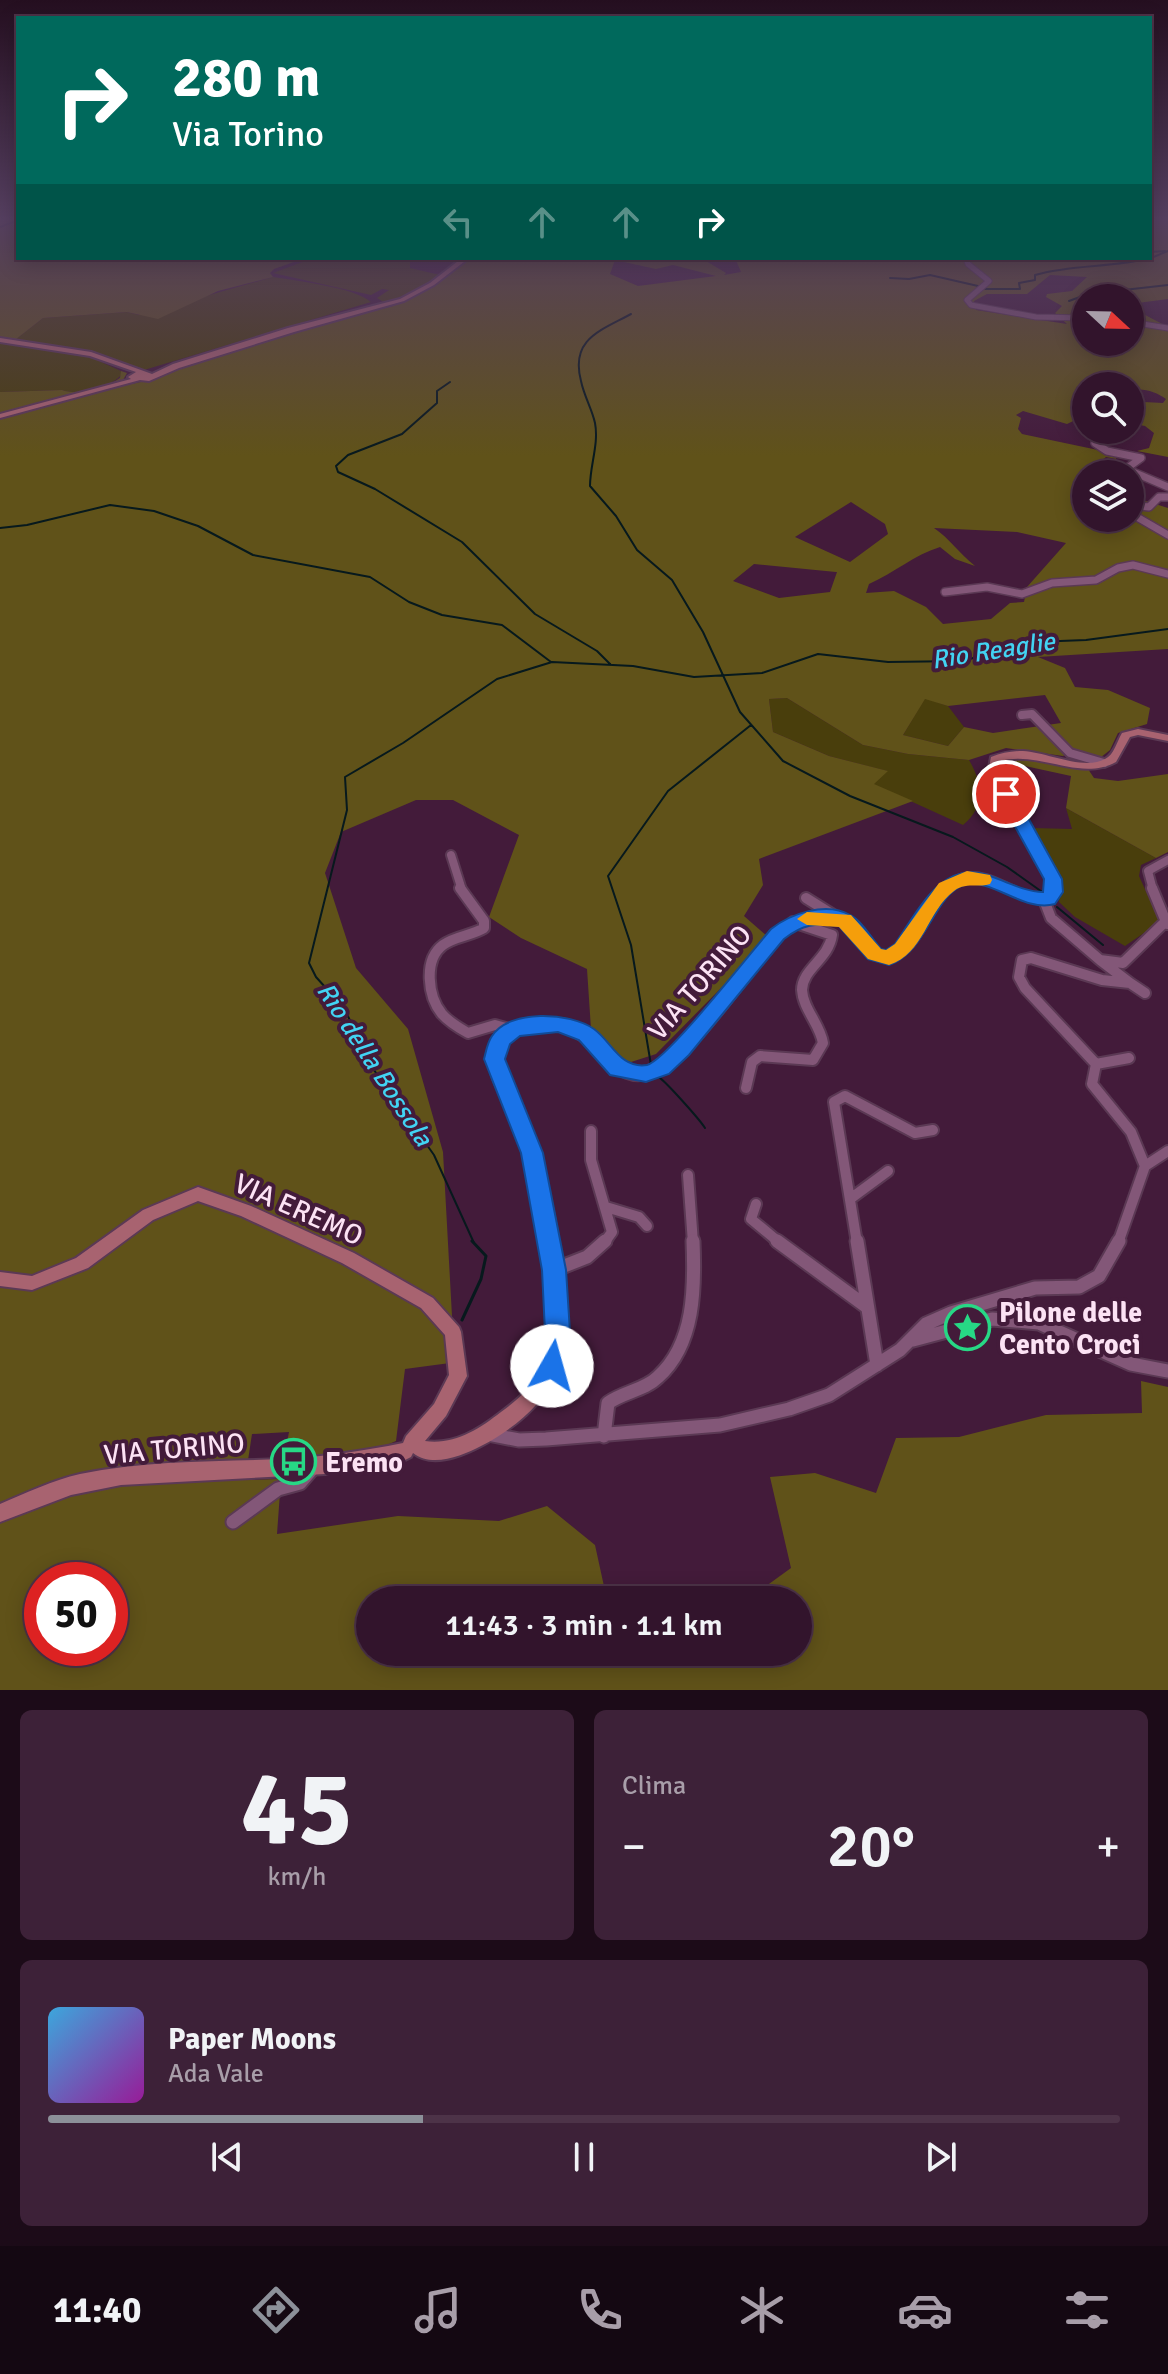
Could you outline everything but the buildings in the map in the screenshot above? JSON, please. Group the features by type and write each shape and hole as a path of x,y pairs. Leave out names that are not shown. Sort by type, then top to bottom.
{"main road":[{"path":"0,416 107,388 404,299"},
{"path":"0,340 91,354 140,376"},
{"path":"793,922 815,917 838,918 850,924 875,954 889,957 902,949 946,888 960,879 978,878 1044,900 1051,898 1053,879 994,773 995,759 1013,753 1081,764 1104,763 1117,754 1126,735 1138,732 1168,738"},
{"name":"VIA TORINO","path":"0,1513 80,1484 166,1474 363,1462 412,1447 444,1451 486,1433 533,1397 552,1366 558,1332 554,1270 532,1153 495,1059 500,1040 513,1030 531,1024 559,1024 586,1034 618,1069 646,1074 661,1068 681,1049 777,934 793,922"},
{"name":"VIA EREMO","path":"0,1279 32,1283 82,1263 148,1215 198,1194 246,1211 348,1258 427,1303 453,1332 458,1376 440,1410 412,1447"}],"street":[{"path":"968,299 971,305 1036,317 1072,318"},
{"path":"1144,324 1168,328"},
{"path":"1096,444 1107,451 1141,458 1126,469 1168,487"},
{"path":"1144,506 1149,507 1159,497 1168,500"},
{"path":"1144,521 1168,535"},
{"path":"945,592 987,587 1022,594 1052,583 1096,580 1118,568 1133,565 1168,574"},
{"path":"1022,715 1032,714 1070,753 1104,763"},
{"path":"451,855 460,888 484,921 484,928 477,933 461,934 437,950 429,978 439,1012 468,1033 495,1025 513,1030"},
{"path":"1100,960 1123,963 1167,924 1148,879 1148,871 1168,860"},
{"path":"806,898 838,918"},
{"path":"1044,900 1051,918 1145,993"},
{"path":"746,1088 752,1062 760,1056 813,1060 823,1052 825,1043 801,992 802,982 825,959 832,945 832,935 793,922"},
{"path":"1096,1064 1036,1002 1020,979 1022,960 1028,956 1038,957 1091,979 1117,985 1130,983"},
{"path":"1096,1064 1129,1058"},
{"path":"486,1433 519,1440 604,1436 742,1421 829,1395 913,1340 926,1324 951,1313 1035,1288 1079,1287 1099,1276 1123,1234 1145,1166 1143,1151 1136,1139 1092,1084 1096,1064"},
{"path":"877,1365 834,1102 845,1096 915,1133 933,1130"},
{"path":"554,1270 578,1262 607,1240 612,1232 589,1160 591,1131"},
{"path":"1145,1166 1168,1151"},
{"path":"850,1199 888,1171"},
{"path":"604,1436 608,1403 618,1394 657,1378 681,1347 692,1300 688,1175"},
{"path":"756,1204 751,1219 758,1227 867,1307"},
{"path":"606,1207 639,1217 647,1226"},
{"path":"913,1340 992,1319 1039,1323 1131,1364 1168,1371"},
{"path":"233,1522 278,1489 300,1483 315,1466"}],"shaded area":[{"path":"0,299 201,299 158,319 127,312 43,318 15,340 0,338"},
{"path":"196,299 366,299 371,302 144,370 132,368 105,355 15,340 43,318 127,312 139,315"},
{"path":"409,299 978,299 974,301 976,310 1067,324 1055,313 1062,306 1049,299 1072,299 1072,356 1144,356 1144,314 1168,327 1168,457 1137,451 1149,448 1154,433 1144,426 1144,402 1163,403 1166,399 1144,390 1144,372 1072,372 1072,422 1067,424 1023,411 1016,415 1021,418 1018,429 1022,434 1117,454 1116,459 1072,460 1072,532 1144,532 1144,500 1168,508 1168,649 1038,657 1065,668 1075,687 1108,690 1150,708 1147,724 1118,733 1110,750 1100,758 1074,751 1063,756 1006,748 969,760 908,754 863,745 787,698 769,699 773,732 829,756 888,771 874,784 913,801 759,859 763,885 744,916 767,936 728,981 656,1054 631,1062 612,1056 591,1029 587,969 521,938 489,917 519,835 453,800 416,800 341,832 325,873 356,968 408,1029 443,1152 452,1316 450,1363 405,1369 396,1441 359,1457 284,1459 289,1432 252,1434 245,1480 281,1479 277,1534 398,1516 499,1521 547,1506 595,1545 604,1586 356,1586 356,1666 812,1666 812,1586 766,1586 791,1568 770,1477 815,1473 876,1493 896,1438 959,1437 1046,1415 1142,1413 1141,1381 1168,1387 1168,1690 0,1690 0,392 84,391 114,382 120,378 121,371 127,373 123,380 79,396 149,380 159,373 289,332 393,306","holes":["851,502 885,524 888,534 850,562 795,537","934,528 1017,532 1066,543 1027,587 1024,602 1010,603 991,619 943,624 926,607 894,591 866,593 869,584 940,547 955,559 975,566","754,564 837,572 830,592 779,598 733,581","1045,695 1061,723 993,733 964,727 948,746 903,735 925,699 948,706"]},
{"path":"1144,299 1168,299 1144,302"},
{"path":"0,342 88,356 122,374 102,387 85,391 0,392"},
{"path":"787,698 863,745 908,754 969,760 979,786 976,810 963,825 873,784 887,771 829,756 773,732 769,699"},
{"path":"925,698 948,706 964,727 948,746 903,735"},
{"path":"1016,757 1088,769 1094,778 1118,781 1168,774 1168,852 1156,858 1066,808 1071,776 1025,766 1001,767 1004,761"},
{"path":"1066,808 1156,858 1141,865 1139,876 1160,922 1125,946 1075,917 1059,902 1060,884 1031,828 1072,829"}],"waterway":[{"path":"1069,301 1075,299"},
{"path":"631,314 590,338 580,355 581,381 596,431 590,486 616,516 637,550 672,580 703,632 723,675"},
{"path":"450,382 437,391 437,403 402,434 348,455 336,466 338,472 375,489 462,542 535,614 597,651 610,664"},
{"path":"0,528 27,525 110,505 154,511 198,526 253,555 370,577 409,602 442,615 502,625 551,662"},
{"name":"Rio Reaglie","path":"723,675 762,673 818,654 888,662 962,661 1034,642 1086,640 1168,629"},
{"name":"Rio della Bossola","path":"474,1243 434,1155 374,1070 344,1008 316,977 309,963 347,810 345,777 403,743 497,679 552,662 633,666 694,677 723,675"},
{"path":"723,675 740,712 783,761 850,796 953,837 1007,867 1045,894"},
{"path":"651,1065 631,945 608,876 668,791 751,725"},
{"path":"1057,907 1103,945"},
{"path":"657,1076 705,1128"},
{"name":"Rio della Bossola","path":"462,1320 481,1279 486,1256 472,1241"}],"slow traffic":[{"path":"807,919 844,920 875,954 889,957 902,949 946,888 967,877 983,880"}],"place":[{"name":"Pilone delle Cento Croci","path":"968,1328"},
{"name":"Eremo","path":"294,1462"}],"route":[{"path":"552,1366 558,1332 554,1270 532,1153 495,1059 500,1040 513,1030 531,1024 559,1024 586,1034 618,1069 646,1074 661,1068 681,1049 777,934 793,922 815,917 844,920 875,954 883,958 896,955 902,949 946,888 960,879 978,878 1035,899 1051,898 1053,879 1006,794"}]}
